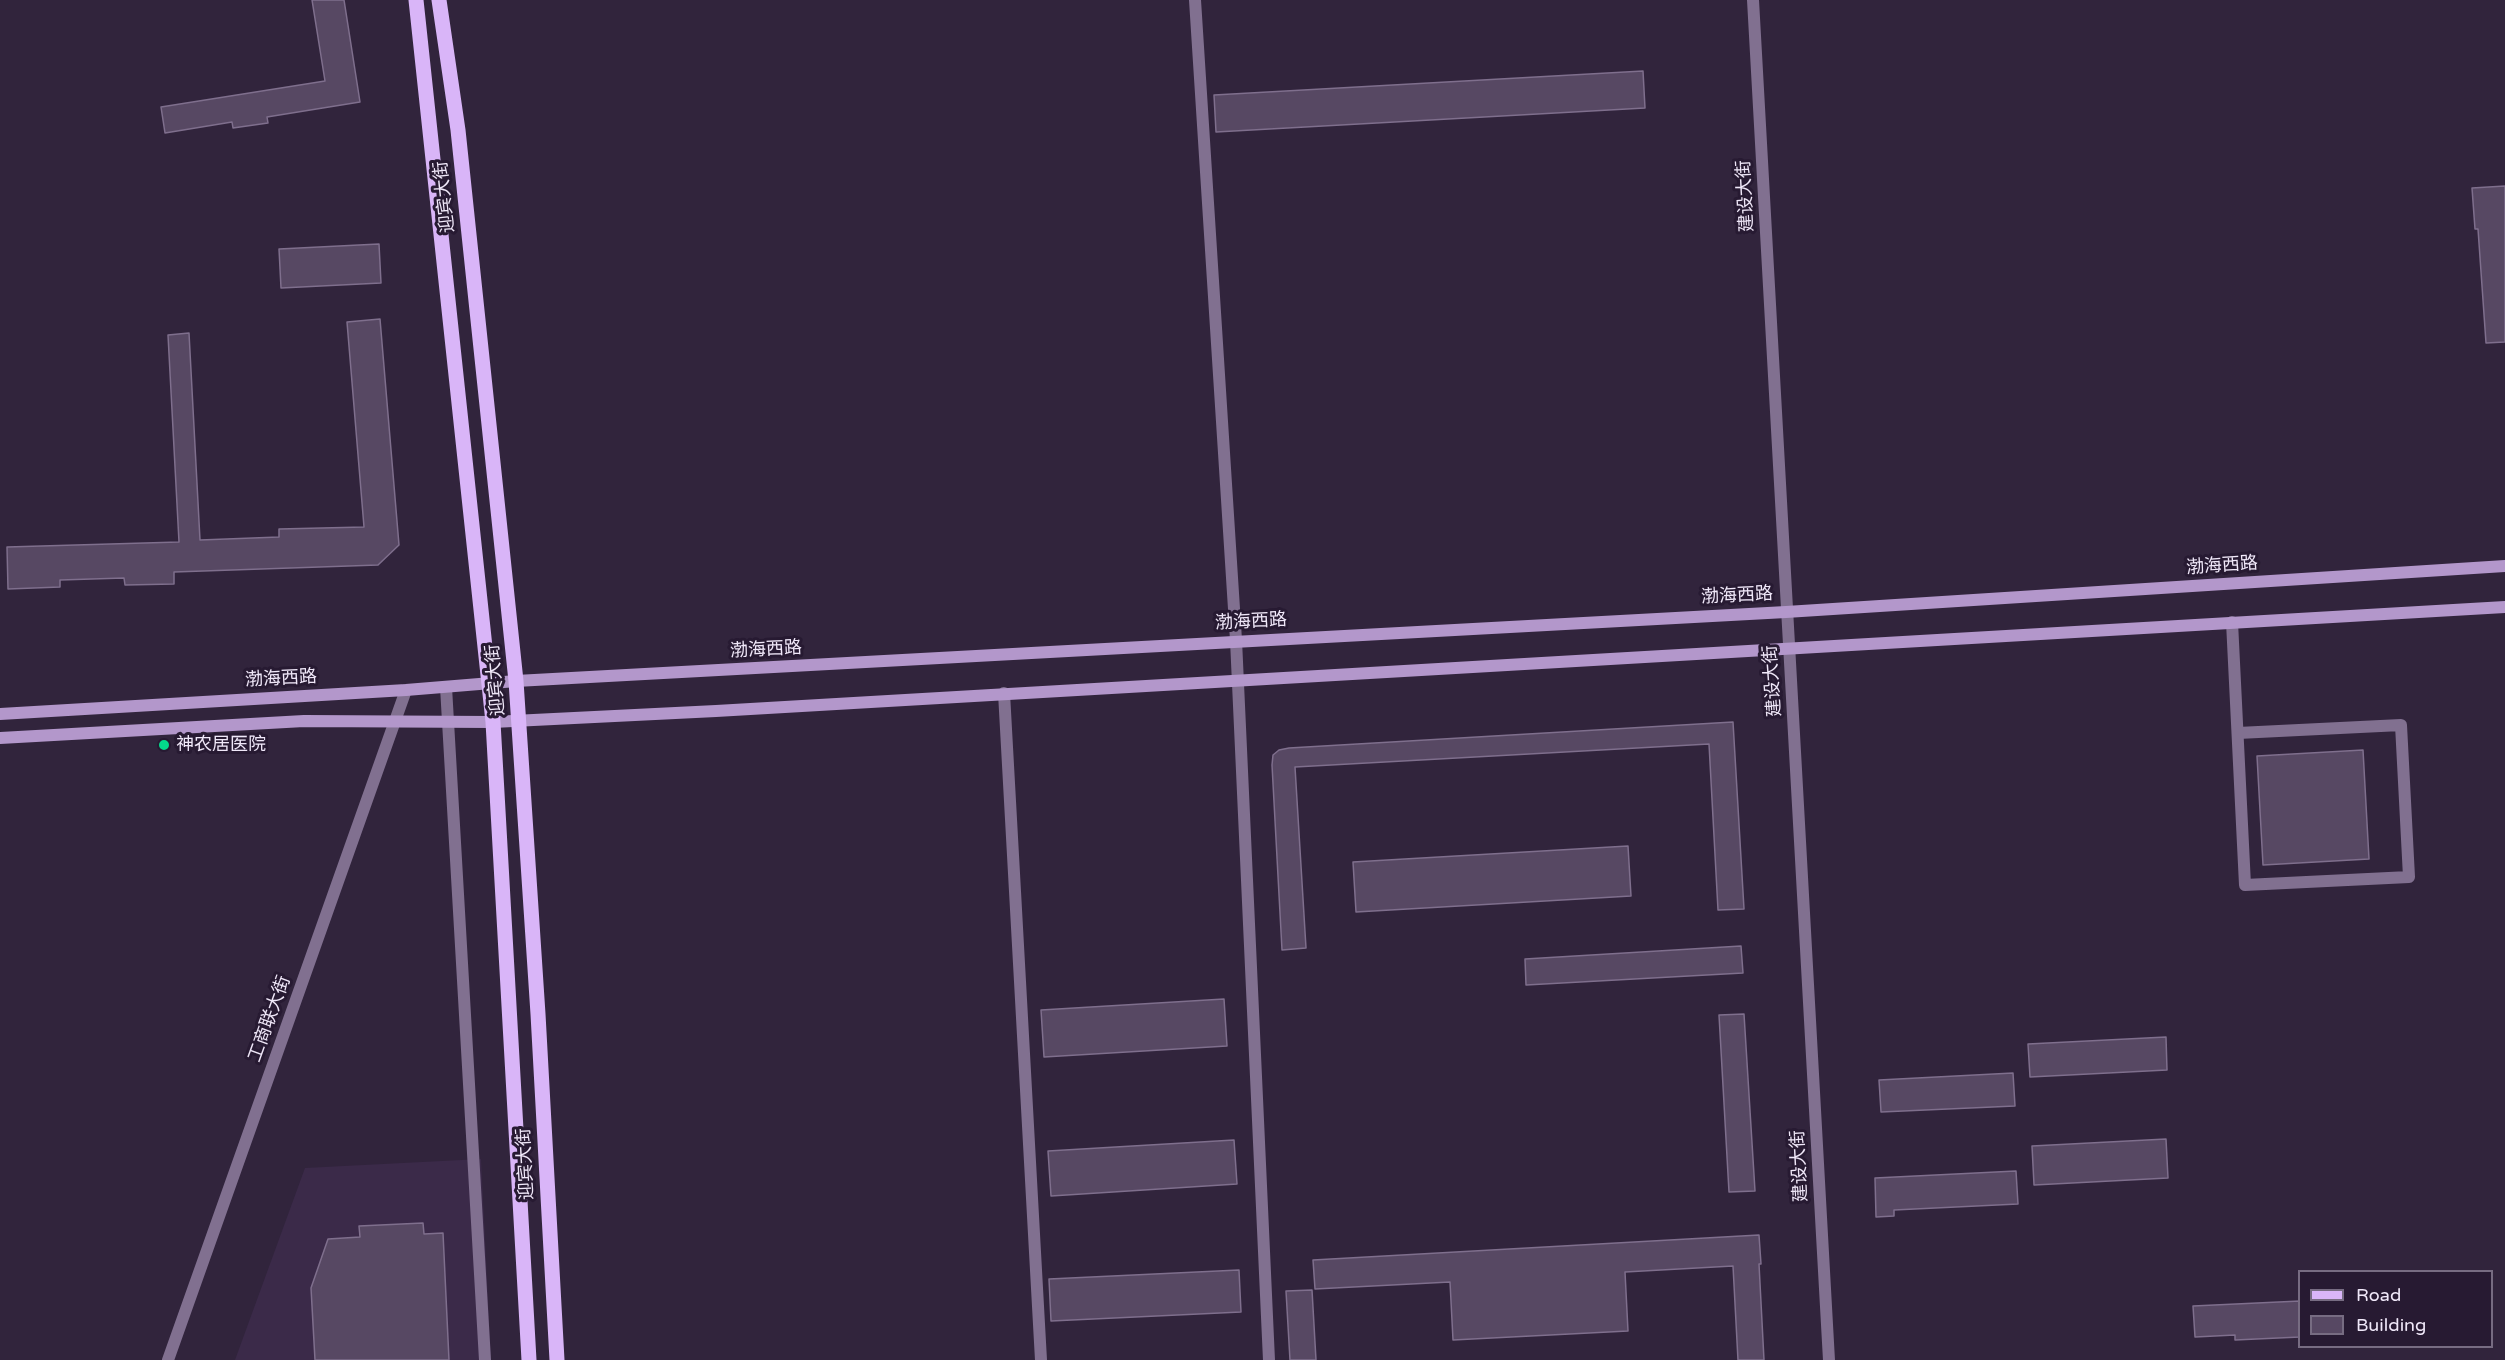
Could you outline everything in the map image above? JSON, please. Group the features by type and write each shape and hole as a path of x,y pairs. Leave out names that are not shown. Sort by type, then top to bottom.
{"main road":[{"name":"迎宾大街","path":"416,0 492,722 529,1360"},
{"name":"迎宾大街","path":"439,0 458,130 516,681 556,1360"},
{"name":"渤海西路","path":"0,714 406,690 516,681 1236,640 1786,612 2505,566"},
{"path":"0,738 304,721 519,721 2505,606"}],"street":[{"path":"1195,0 1236,640 1269,1360"},
{"name":"建设大街","path":"1753,0 1829,1360"},
{"path":"2232,622 2245,885 2409,877 2401,725 2238,733"},
{"path":"446,687 485,1360"},
{"name":"工商联大街","path":"168,1360 406,690"},
{"path":"1004,693 1041,1360"}],"shaded area":[{"path":"481,1159 491,1360 235,1360 305,1168"}],"building":[{"path":"312,0 344,0 360,102 267,117 268,123 233,128 232,122 165,133 161,107 325,81"},
{"path":"1643,71 1645,108 1216,132 1214,95"},
{"path":"2505,186 2505,342 2486,343 2478,229 2475,229 2472,188"},
{"path":"379,244 381,283 281,288 279,249"},
{"path":"380,319 399,545 378,565 174,572 174,584 125,585 124,578 60,580 60,587 8,589 7,547 179,542 168,335 189,333 200,540 279,537 279,529 364,527 347,322"},
{"path":"1733,722 1744,909 1718,910 1709,744 1295,767 1306,948 1282,950 1272,765 1273,755 1279,750"},
{"path":"2363,750 2369,859 2263,865 2257,756"},
{"path":"1628,846 1631,896 1356,912 1353,862"},
{"path":"1741,946 1743,973 1526,985 1525,959"},
{"path":"1224,999 1227,1046 1044,1057 1041,1010"},
{"path":"1744,1014 1755,1191 1729,1192 1719,1015"},
{"path":"2166,1037 2167,1070 2030,1077 2028,1044"},
{"path":"2013,1073 2015,1106 1881,1112 1879,1080"},
{"path":"2166,1139 2168,1178 2034,1185 2032,1146"},
{"path":"1234,1140 1237,1184 1051,1196 1048,1151"},
{"path":"2016,1171 2018,1204 1894,1210 1894,1216 1876,1217 1875,1178"},
{"path":"423,1223 424,1234 443,1233 449,1360 315,1360 311,1288 328,1239 360,1237 359,1226"},
{"path":"1759,1235 1764,1360 1738,1360 1733,1266 1625,1272 1628,1331 1453,1340 1450,1282 1315,1289 1313,1260"},
{"path":"1239,1270 1241,1312 1051,1321 1049,1279"},
{"path":"1312,1290 1316,1360 1290,1360 1286,1291"},
{"path":"2298,1301 2298,1337 2235,1340 2235,1335 2195,1337 2193,1306"}],"place":[{"name":"神农居医院","path":"164,745"}]}
